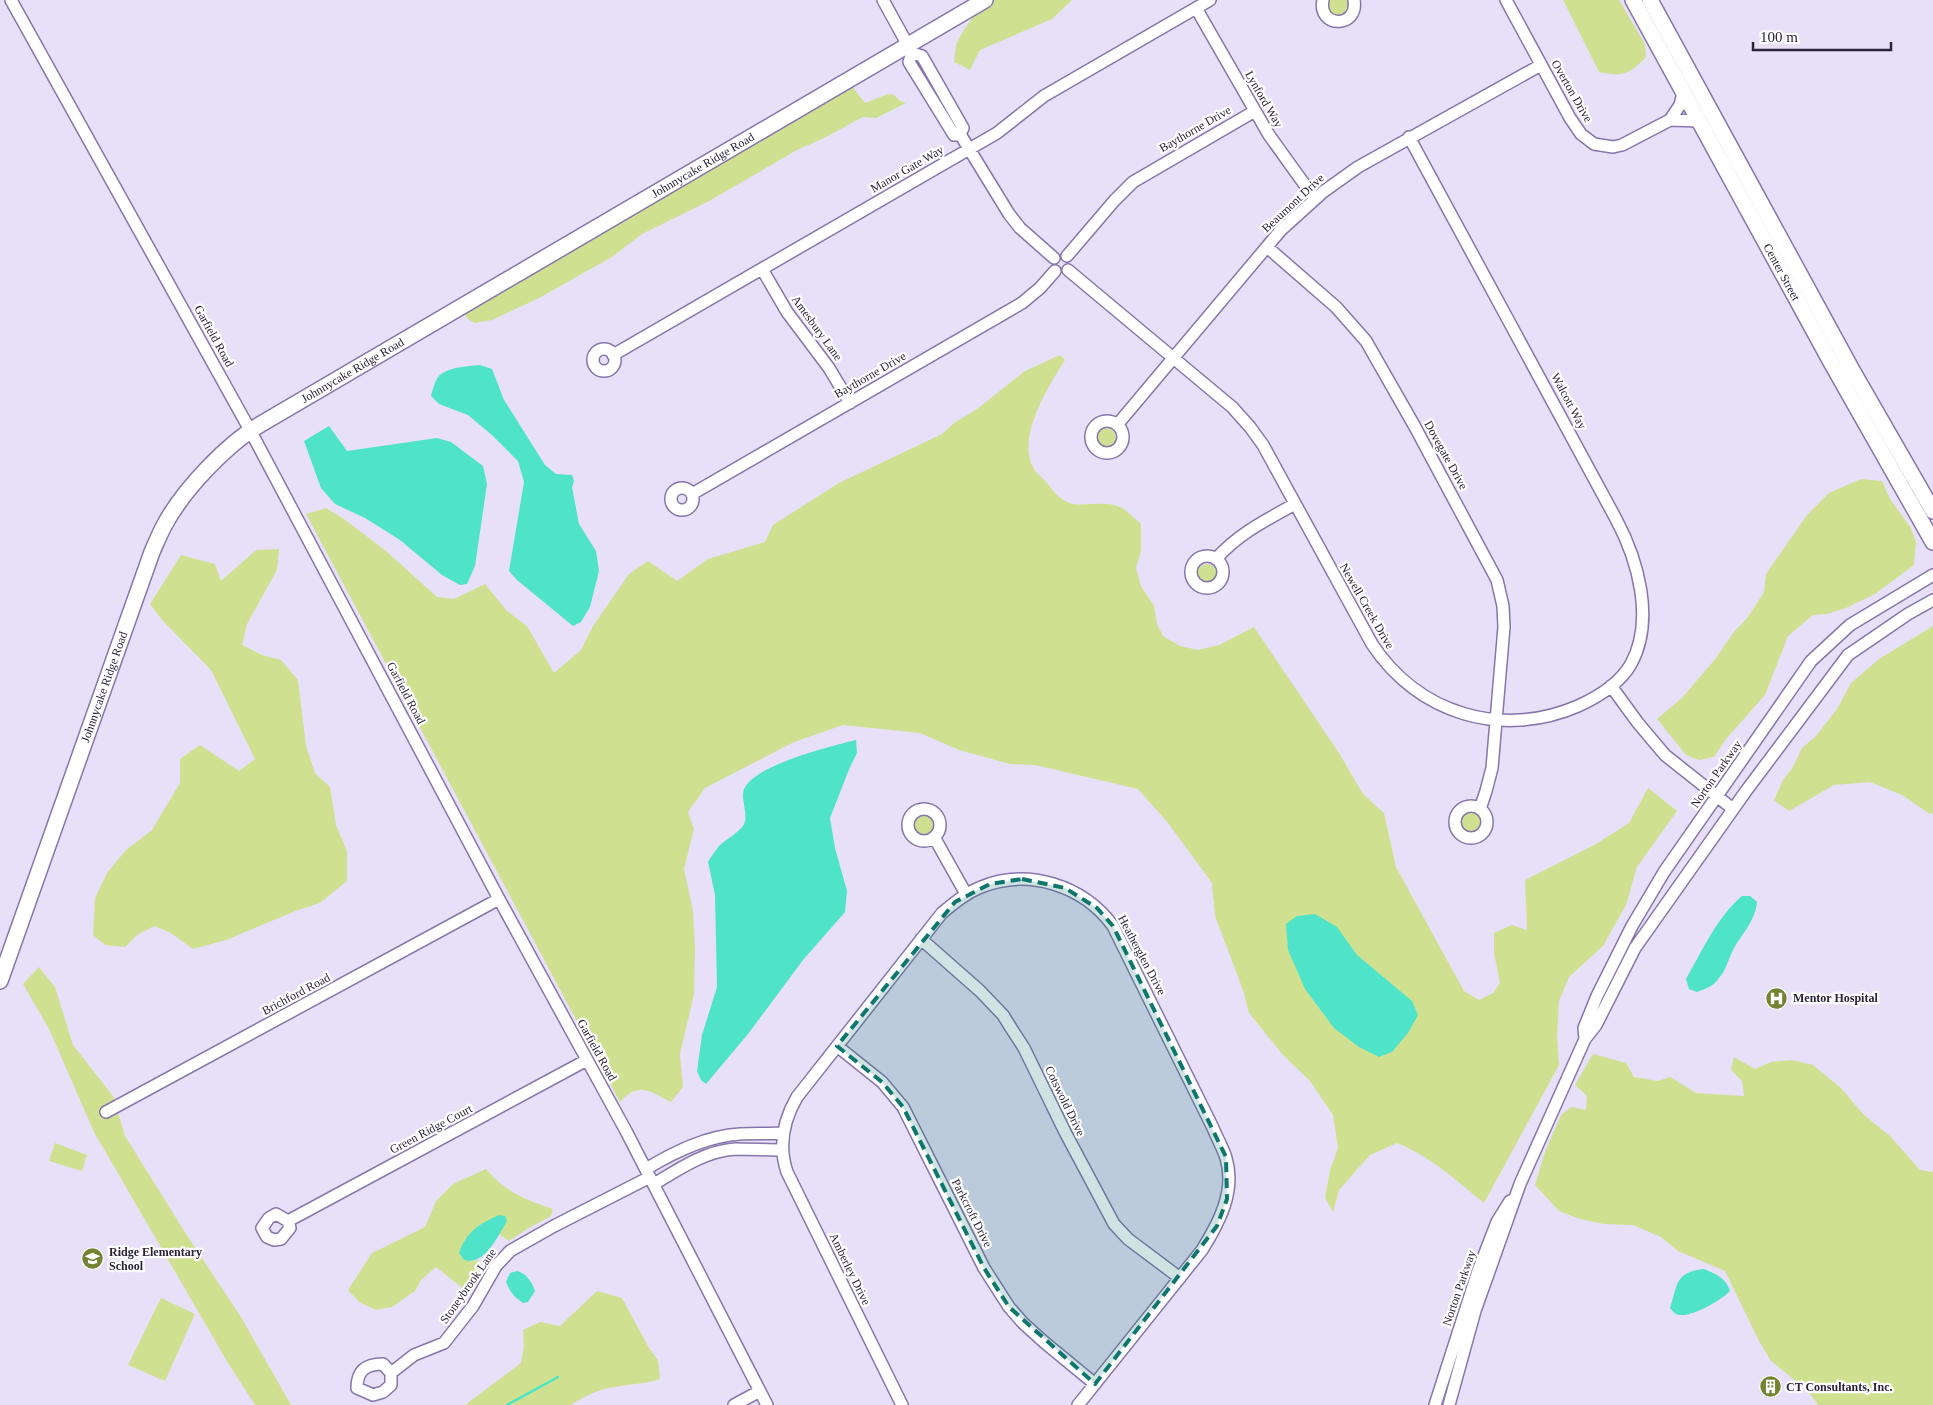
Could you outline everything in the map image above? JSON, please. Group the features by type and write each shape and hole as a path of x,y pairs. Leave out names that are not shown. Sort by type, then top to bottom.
{"main road":[{"name":"Johnnycake Ridge Road","path":"0,981 152,552 165,523 183,498 226,450 250,430 910,49 985,0"},
{"name":"Center Street","path":"1633,0 1933,542"},
{"name":"Center Street","path":"1650,0 1852,370 1933,512"},
{"path":"1910,502 1923,495"}],"street":[{"name":"Garfield Road","path":"10,0 250,430 499,899 650,1177 767,1405"},
{"path":"884,0 910,49 922,56 963,128 960,134 1009,214 1020,228 1054,258"},
{"name":"Manor Gate Way","path":"613,355 969,149 1009,125 1044,96 1210,0"},
{"path":"1323,0 1322,8 1324,13 1336,22 1347,19 1351,15 1354,10 1354,0"},
{"name":"Overton Drive","path":"1506,0 1576,128 1594,144 1613,147 1622,145 1670,120 1699,121"},
{"name":"Lynford Way","path":"1196,8 1277,149 1314,199"},
{"name":"Beaumont Drive","path":"1117,425 1267,247 1314,199 1358,166 1541,65"},
{"path":"1670,120 1680,105 1683,93"},
{"name":"Baythorne Drive","path":"1067,256 1114,201 1133,182 1255,111"},
{"name":"Walcott Way","path":"1409,137 1625,535 1634,563 1642,600 1642,629 1636,652 1630,665 1611,686"},
{"name":"Dovegate Drive","path":"1267,247 1336,307 1366,341 1402,403 1494,573 1502,601 1504,619 1492,768 1480,809"},
{"path":"1061,254 1067,256 1071,262 1068,270 1061,273 1056,271 1052,263 1054,258 1061,254"},
{"name":"Amesbury Lane","path":"762,269 787,312 829,368 850,403"},
{"name":"Newell Creek Drive","path":"1068,270 1232,407 1250,427 1263,445 1364,629 1388,666 1408,685 1439,704 1463,714 1497,721 1534,719 1551,715 1587,702 1611,686"},
{"name":"Baythorne Drive","path":"692,494 1022,303 1056,271"},
{"path":"1216,559 1227,547 1246,532 1295,504"},
{"name":"Norton Parkway","path":"1585,1039 1584,1028 1591,1012 1632,926 1664,872 1811,661 1850,626 1933,575"},
{"name":"Norton Parkway","path":"1448,1405 1474,1314 1527,1166 1585,1039 1596,1025 1635,948 1733,809 1848,655 1908,614 1933,600"},
{"path":"1611,686 1638,723 1665,755 1733,809"},
{"path":"934,837 966,894"},
{"name":"Heatherglen Drive","path":"782,1142 784,1122 797,1097 942,913 966,894 1006,880 1037,880 1065,888 1090,903 1105,915 1112,926 1226,1157 1228,1187 1217,1226 1202,1250 1180,1278"},
{"name":"Brichford Road","path":"106,1112 499,899"},
{"name":"Cotswold Drive","path":"921,939 980,991 1003,1016 1024,1048 1065,1132 1114,1224 1128,1239 1180,1278"},
{"name":"Parkcroft Drive","path":"837,1046 882,1082 902,1107 984,1268 1009,1307 1044,1342 1095,1384"},
{"name":"Green Ridge Court","path":"288,1222 587,1060"},
{"path":"650,1177 664,1159 708,1139 739,1134 782,1142"},
{"path":"650,1177 714,1153 782,1142"},
{"name":"Amberley Drive","path":"782,1142 787,1172 902,1405"},
{"name":"Stoneybrook Lane","path":"391,1373 414,1355 444,1343 473,1306 496,1266 510,1251 554,1226 650,1177"},
{"name":"Norton Parkway","path":"1435,1405 1481,1262 1497,1222 1520,1184"},
{"path":"1078,1405 1180,1278"},
{"path":"734,1405 760,1391"}],"highlighted area":[{"path":"1022,879 1065,888 1097,908 1113,926 1226,1157 1227,1199 1217,1226 1095,1384 1009,1307 984,1268 903,1107 882,1082 837,1046 955,902 990,884"}],"shaded area":[{"path":"994,0 1072,0 1052,19 980,50 970,70 954,62 956,45 979,8"},
{"path":"1330,0 1347,0 1349,6 1345,14 1338,17 1332,14 1328,7"},
{"path":"1563,0 1619,0 1645,44 1646,57 1626,73 1599,72"},
{"path":"850,84 865,103 888,94 894,95 900,101 906,103 876,118 863,117 797,150 709,201 642,234 612,257 539,298 492,320 474,323 461,310"},
{"path":"1060,355 1065,360 1043,398 1031,428 1029,457 1034,469 1055,493 1064,500 1075,504 1114,505 1124,509 1141,524 1141,551 1136,568 1141,586 1154,606 1157,624 1163,636 1180,646 1198,650 1219,645 1254,627 1339,753 1363,794 1384,813 1396,867 1464,991 1479,1000 1493,993 1500,983 1494,953 1494,933 1512,925 1527,930 1525,880 1596,844 1629,823 1648,788 1677,811 1637,867 1626,905 1603,946 1569,977 1559,1001 1557,1036 1559,1065 1484,1203 1432,1162 1397,1143 1370,1155 1339,1190 1333,1212 1325,1198 1330,1170 1338,1148 1333,1115 1310,1081 1283,1055 1249,1013 1243,990 1215,916 1212,883 1168,823 1138,789 1035,765 1010,764 959,750 920,733 843,725 794,742 705,788 688,812 694,829 684,869 693,911 695,948 694,994 680,1054 683,1087 671,1102 650,1092 639,1090 633,1092 620,1102 306,514 326,508 344,519 386,551 437,597 454,599 485,584 507,611 527,626 554,673 581,650 593,626 629,574 648,561 677,581 708,559 765,542 773,525 839,483 942,434 954,423 977,409 1025,371"},
{"path":"480,365 492,369 504,400 545,465 556,474 572,475 574,481 572,487 579,524 596,551 599,571 590,607 581,622 573,626 517,580 509,571 524,482 518,461 468,415 439,404 431,396 436,381 441,374 455,368"},
{"path":"329,426 347,451 437,438 451,442 483,466 487,484 475,566 467,584 460,585 442,575 400,540 365,518 335,504 321,488 304,441"},
{"path":"1106,428 1113,431 1116,438 1113,445 1106,448 1099,445 1096,438 1099,431"},
{"path":"1861,479 1882,481 1890,499 1911,528 1916,542 1914,565 1875,594 1846,608 1827,614 1813,615 1788,636 1765,695 1726,739 1714,757 1699,760 1686,755 1657,719 1682,698 1716,658 1733,633 1748,617 1764,592 1766,574 1807,515 1829,493"},
{"path":"279,549 277,570 247,624 242,645 262,655 281,660 298,680 306,746 315,773 330,787 336,825 347,851 347,881 320,903 298,910 226,940 193,949 169,932 154,926 137,935 125,947 105,945 93,935 95,898 107,873 126,850 152,830 180,783 180,759 200,745 239,771 255,759 211,670 162,620 150,604 181,555 215,564 221,581 256,550"},
{"path":"1207,564 1214,567 1217,574 1214,581 1207,584 1200,581 1197,574 1200,567"},
{"path":"1933,626 1933,813 1930,814 1902,795 1870,782 1834,785 1789,811 1774,800 1783,780 1793,767 1802,748 1816,736 1837,709 1851,683 1879,659"},
{"path":"856,740 857,753 830,818 835,848 847,891 845,912 803,960 748,1034 706,1084 701,1080 697,1071 702,1035 717,987 715,895 708,862 719,846 743,826 746,818 743,794 744,789 751,780 762,772 795,758"},
{"path":"1471,812 1478,815 1481,822 1478,829 1471,832 1464,829 1461,822 1464,815"},
{"path":"920,813 928,813 935,820 935,828 928,835 920,835 913,828 913,820"},
{"path":"1742,896 1750,896 1757,902 1756,909 1723,972 1717,981 1709,987 1697,992 1689,989 1686,979 1704,946 1725,914"},
{"path":"1315,914 1337,927 1357,955 1412,1001 1418,1015 1408,1033 1392,1052 1379,1057 1359,1047 1334,1028 1305,989 1288,950 1286,924 1297,916"},
{"path":"39,967 55,987 73,1045 113,1096 125,1136 241,1317 291,1405 255,1405 228,1363 94,1132 49,1029 23,984"},
{"path":"1593,1054 1626,1063 1634,1077 1658,1081 1670,1077 1696,1093 1744,1096 1742,1081 1731,1070 1734,1057 1755,1069 1771,1062 1792,1060 1813,1065 1841,1088 1863,1114 1891,1137 1920,1170 1933,1172 1933,1405 1818,1405 1808,1391 1771,1361 1759,1341 1725,1271 1678,1251 1661,1237 1633,1225 1604,1224 1580,1219 1559,1211 1535,1185 1545,1152 1561,1115 1571,1107 1586,1110 1587,1096 1575,1085"},
{"path":"55,1143 87,1155 82,1171 49,1161"},
{"path":"486,1169 501,1184 516,1194 553,1209 551,1216 509,1241 499,1234 507,1221 470,1262 478,1260 482,1269 476,1281 465,1290 436,1267 421,1280 415,1291 392,1307 376,1310 359,1302 348,1290 372,1253 425,1227 436,1201 453,1184"},
{"path":"499,1215 505,1216 507,1221 495,1242 478,1259 472,1261 464,1260 459,1253 466,1239 479,1226"},
{"path":"1704,1269 1723,1280 1730,1291 1713,1304 1696,1312 1676,1314 1670,1308 1679,1281 1688,1273"},
{"path":"517,1271 528,1278 535,1291 528,1302 523,1303 517,1299 506,1282 510,1273"},
{"path":"597,1291 622,1298 649,1348 658,1360 660,1379 603,1390 586,1396 571,1405 465,1405 521,1363 524,1347 523,1330 540,1322 560,1326"},
{"path":"161,1298 195,1314 165,1381 128,1365"}],"waterway":[{"path":"507,1405 558,1377"}],"place":[{"name":"Mentor Hospital","path":"1777,998"},
{"name":"Ridge Elementary School","path":"93,1259"},
{"name":"CT Consultants, Inc.","path":"1770,1387"}]}
